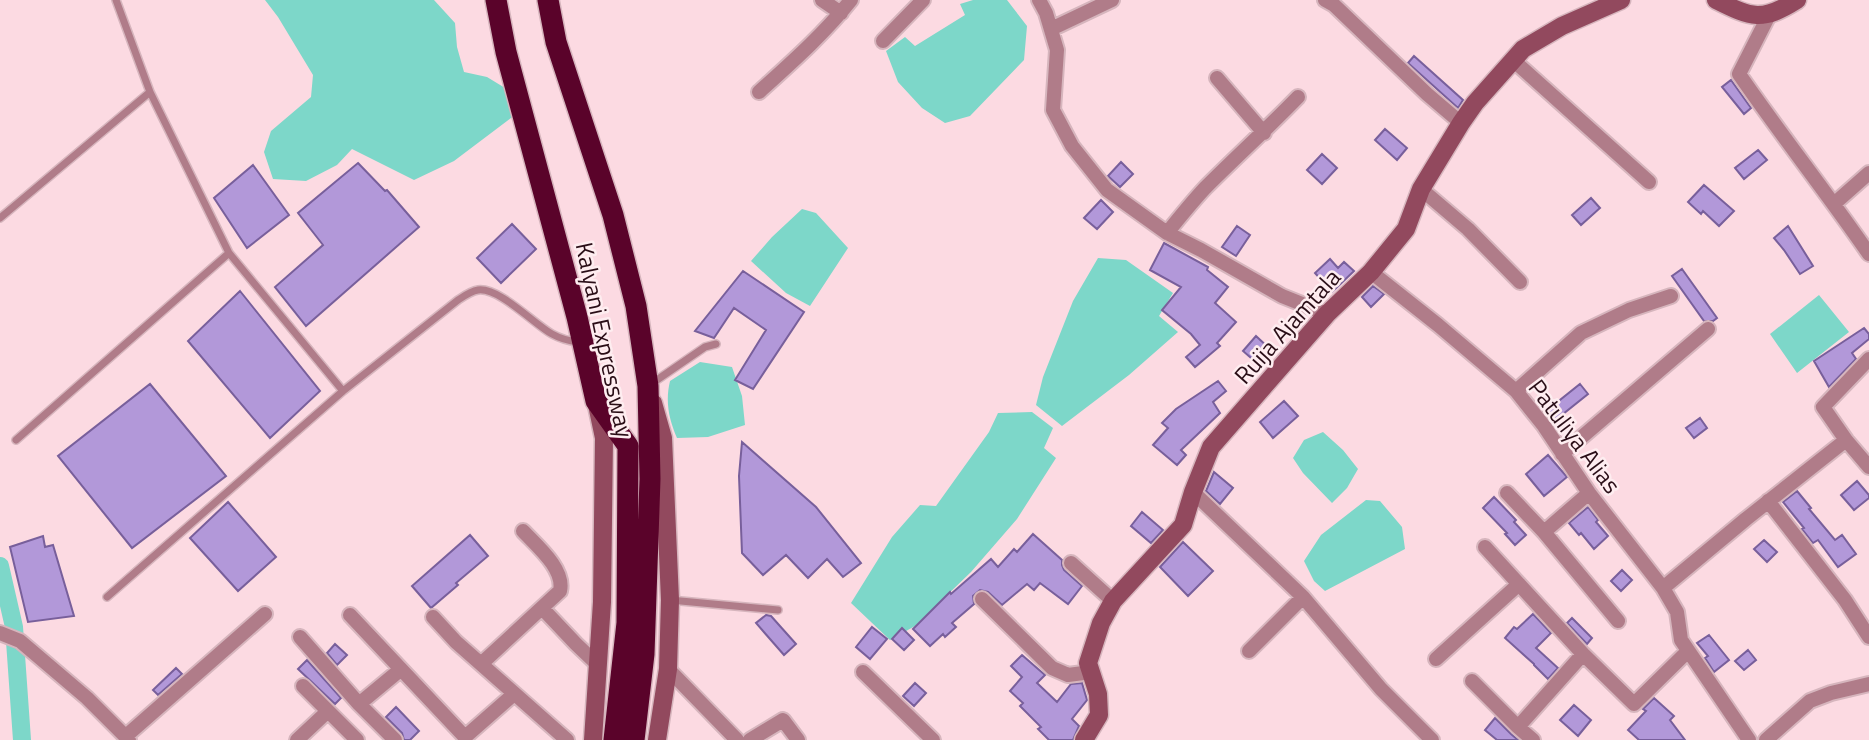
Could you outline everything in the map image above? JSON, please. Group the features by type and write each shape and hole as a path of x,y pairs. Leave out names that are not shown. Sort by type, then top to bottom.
{"highway":[{"name":"Kalyani Expressway","path":"496,0 506,52 596,401 628,446 627,623 614,740"},
{"name":"Kalyani Expressway","path":"548,0 556,42 613,215 636,306 648,386 650,479 644,654 634,740"}],"street":[{"path":"822,0 841,13"},
{"path":"759,92 799,57 851,0"},
{"path":"883,41 923,0"},
{"path":"1039,0 1046,13 1057,50 1054,110 1072,146 1107,190 1167,233 1282,296 1327,314"},
{"path":"1051,29 1112,0"},
{"path":"1325,0 1334,5 1461,123"},
{"name":"Ruija Ajamtala","path":"1084,740 1099,715 1098,694 1088,663 1101,623 1113,601 1182,525 1211,447 1327,314 1371,272 1406,229 1421,189 1461,123 1475,103 1523,49 1562,26 1621,0"},
{"path":"1716,0 1744,14 1769,15 1797,0"},
{"path":"1769,15 1739,74 1778,130 1835,203 1869,254"},
{"path":"1513,60 1649,182"},
{"path":"1217,78 1264,133"},
{"path":"1167,233 1203,190 1298,97"},
{"path":"1835,203 1869,173"},
{"path":"1421,189 1468,229 1520,282"},
{"name":"Patuliya Alias","path":"1371,272 1516,391 1544,426 1589,493 1663,588 1677,612 1681,640 1749,740"},
{"path":"1516,391 1581,333 1629,310 1671,296"},
{"path":"1562,454 1708,329"},
{"path":"1869,359 1823,407 1869,467"},
{"name":"Kalyani Expressway","path":"648,386 663,438 670,600 668,669 657,740"},
{"name":"Kalyani Expressway","path":"593,740 602,602 604,438 596,401"},
{"path":"1663,588 1846,440"},
{"path":"1193,492 1303,597 1381,690 1432,740"},
{"path":"1507,493 1544,532 1618,621"},
{"path":"1544,532 1589,493"},
{"path":"1768,501 1845,600 1869,636"},
{"path":"481,664 560,591 562,583 559,572 523,531"},
{"path":"1485,547 1583,654 1634,705 1688,651"},
{"path":"1071,563 1113,601"},
{"path":"1436,659 1519,584"},
{"path":"1249,651 1303,597"},
{"path":"982,599 1052,668 1068,675 1091,672"},
{"path":"542,608 598,665"},
{"path":"0,633 20,641 87,698 127,738 265,614"},
{"path":"350,615 465,737 514,694"},
{"path":"433,617 456,642 567,740"},
{"path":"300,638 379,726 395,740"},
{"path":"1518,727 1583,654"},
{"path":"668,669 737,740"},
{"path":"359,704 400,670"},
{"path":"863,672 929,739"},
{"path":"1472,681 1533,740"},
{"path":"1766,740 1810,701 1869,684"},
{"path":"303,686 359,740 379,726"},
{"path":"297,740 328,711"},
{"path":"750,740 783,720 798,740"}],"lane":[{"path":"116,0 150,92 229,253 343,391"},
{"path":"0,218 150,92"},
{"path":"16,440 229,253"},
{"path":"107,597 343,391 471,292 480,289 502,297 551,334 567,341 583,343"},
{"path":"648,386 705,346 716,344"},
{"path":"670,600 778,610"}],"shaded area":[{"path":"265,0 434,0 455,23 457,47 464,72 487,77 510,91 515,115 454,161 414,180 352,149 337,165 306,181 273,179 264,152 271,131 311,97 313,75"},
{"path":"973,0 1007,0 1027,26 1024,60 970,116 945,123 922,108 898,82 886,51 905,37 915,46 965,15 960,4"},
{"path":"802,209 816,213 848,248 810,306 786,293 751,261"},
{"path":"1098,258 1126,260 1173,293 1159,316 1178,332 1129,375 1062,426 1036,405 1043,377 1073,301"},
{"path":"1819,295 1849,332 1797,373 1770,334"},
{"path":"700,362 732,367 742,396 745,425 708,437 677,438 669,410 670,381"},
{"path":"1032,412 1053,428 1044,448 1056,458 1017,519 971,572 915,626 890,640 851,603 892,537 920,505 936,506 989,432 998,413"},
{"path":"1323,432 1343,450 1358,469 1347,488 1332,503 1303,473 1293,458 1304,440"},
{"path":"1366,500 1380,501 1402,527 1405,549 1325,591 1314,581 1304,561 1321,535"}],"building":[{"path":"1414,56 1463,100 1458,108 1408,63"},
{"path":"1731,80 1751,108 1744,114 1722,87"},
{"path":"1385,129 1407,148 1397,160 1375,140"},
{"path":"1758,150 1767,160 1744,179 1735,168"},
{"path":"1322,154 1337,168 1322,184 1307,170"},
{"path":"1121,162 1133,174 1120,187 1108,176"},
{"path":"358,163 387,190 419,227 306,326 275,287 323,245 298,213"},
{"path":"253,165 289,215 247,248 214,198"},
{"path":"1704,185 1734,211 1719,226 1688,202"},
{"path":"1591,198 1600,208 1581,225 1572,215"},
{"path":"1101,200 1113,212 1097,229 1084,218"},
{"path":"512,224 536,249 501,283 477,258"},
{"path":"1237,226 1250,235 1236,256 1222,247"},
{"path":"1788,226 1813,266 1800,274 1774,238"},
{"path":"1164,243 1208,267 1207,270 1228,287 1215,303 1236,322 1217,343 1220,346 1195,367 1186,357 1200,345 1162,310 1181,287 1150,270"},
{"path":"1330,259 1338,268 1344,262 1354,271 1332,292 1315,273"},
{"path":"1682,269 1717,318 1713,321 1704,321 1672,276"},
{"path":"743,271 804,312 753,389 735,380 766,330 734,308 714,338 695,331"},
{"path":"1373,286 1384,294 1371,307 1362,297"},
{"path":"240,291 320,391 270,438 188,341"},
{"path":"1864,328 1869,339 1852,353 1856,359 1829,387 1814,361"},
{"path":"1256,336 1271,350 1258,364 1243,351"},
{"path":"1218,381 1226,391 1213,402 1220,413 1181,450 1186,455 1177,465 1153,445 1168,428 1162,423 1176,409"},
{"path":"150,384 226,476 132,548 58,456"},
{"path":"1580,384 1588,394 1553,422 1545,412"},
{"path":"1284,401 1298,416 1273,438 1260,422"},
{"path":"1700,418 1707,428 1694,438 1686,428"},
{"path":"742,442 816,507 861,563 843,577 827,559 808,578 786,555 763,575 742,553 739,476"},
{"path":"1548,455 1567,477 1544,496 1526,474"},
{"path":"1214,472 1233,488 1220,504 1206,491"},
{"path":"1857,481 1869,498 1854,510 1841,495"},
{"path":"1797,491 1835,540 1842,535 1856,554 1838,567 1818,540 1813,543 1783,502"},
{"path":"1494,497 1526,535 1515,545 1483,508"},
{"path":"228,502 276,557 238,591 190,538"},
{"path":"1588,507 1608,536 1594,549 1569,523"},
{"path":"1142,512 1163,530 1151,543 1131,526"},
{"path":"1033,534 1062,560 1064,570 1082,586 1068,604 1040,583 1034,590 1027,584 1002,605 988,592 980,590 973,596 974,604 952,623 956,627 930,646 913,629 950,592 951,594 991,559 998,567 1014,549 1017,552"},
{"path":"470,535 488,556 431,608 412,586"},
{"path":"43,536 45,547 53,545 74,616 28,622 10,547"},
{"path":"1764,540 1777,552 1767,562 1754,549"},
{"path":"1183,542 1213,571 1188,596 1160,567"},
{"path":"1622,570 1632,580 1621,591 1611,581"},
{"path":"1533,614 1551,633 1536,648 1558,668 1548,679 1505,638 1514,627 1517,629"},
{"path":"766,615 771,616 796,644 784,655 756,623"},
{"path":"1572,618 1592,638 1587,644 1567,623"},
{"path":"872,627 887,639 870,659 856,647"},
{"path":"902,628 914,640 904,650 892,639"},
{"path":"1709,635 1729,660 1714,672 1705,658 1708,656 1697,643"},
{"path":"335,644 347,655 337,665 327,653"},
{"path":"1748,650 1756,660 1744,670 1735,661"},
{"path":"1022,655 1045,675 1037,683 1057,702 1071,684 1082,683 1087,700 1072,719 1079,726 1073,740 1049,740 1038,729 1041,727 1020,706 1023,703 1010,691 1022,677 1011,666"},
{"path":"307,660 341,698 335,704 298,669"},
{"path":"176,668 182,674 158,695 153,690"},
{"path":"915,683 926,693 914,706 903,696"},
{"path":"1654,698 1674,716 1670,720 1685,740 1639,740 1628,730"},
{"path":"1574,705 1591,720 1578,736 1560,720"},
{"path":"396,707 419,731 410,740 404,740 402,733 386,717"},
{"path":"1495,718 1518,740 1497,740 1485,730"}],"waterway":[{"path":"0,566 14,627 22,740"}]}
